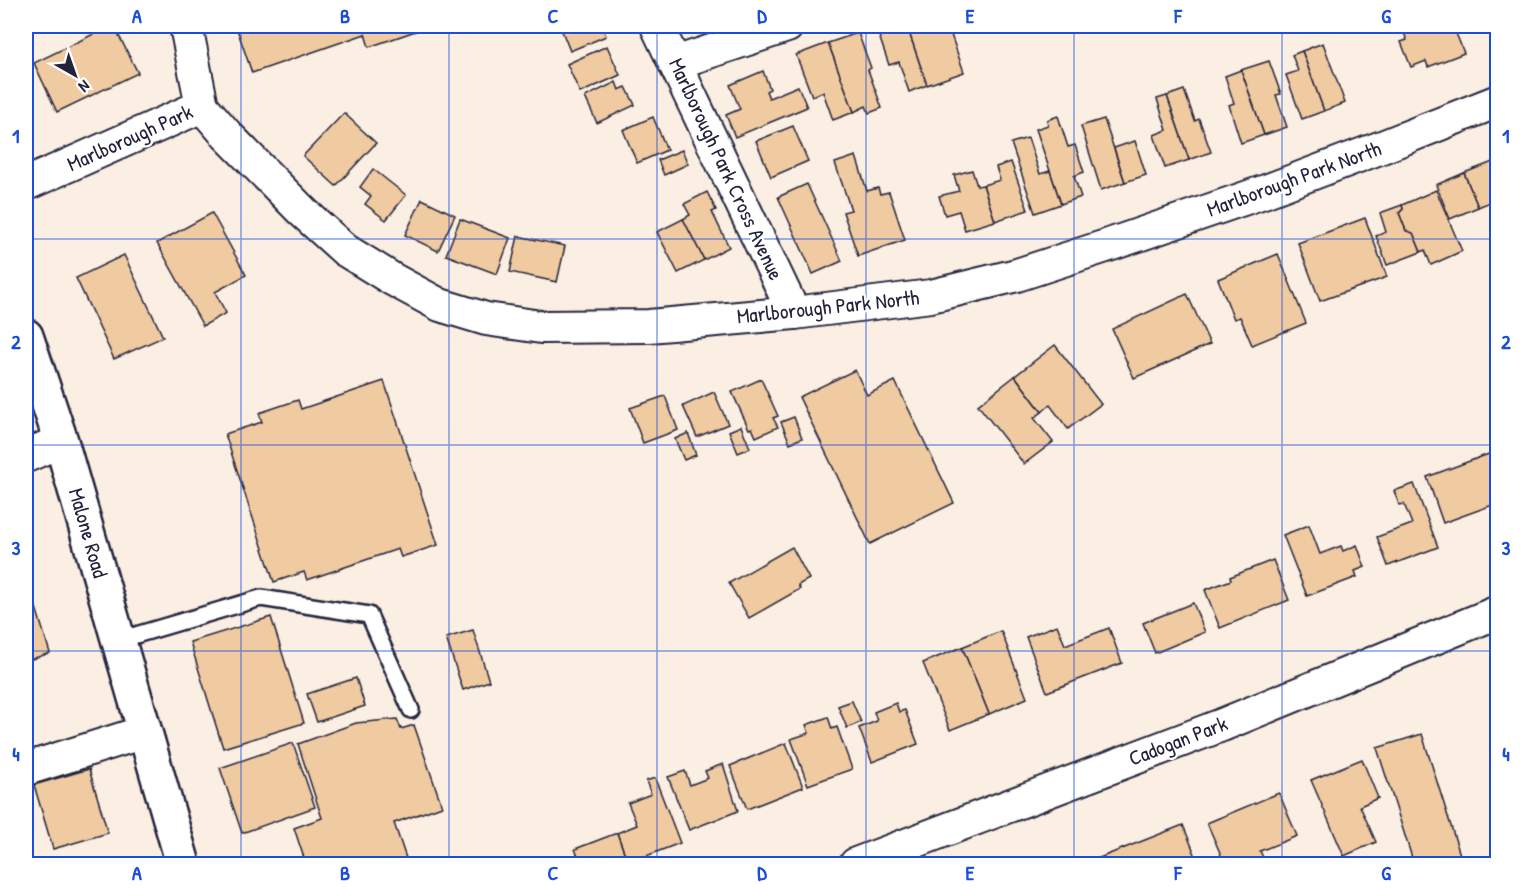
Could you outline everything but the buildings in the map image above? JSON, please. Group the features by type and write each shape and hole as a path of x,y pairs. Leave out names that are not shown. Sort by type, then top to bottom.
{"main road":[{"name":"Malone Road","path":"26,336 61,441 183,864"}],"street":[{"path":"186,26 202,106"},
{"name":"Marlborough Park Cross Avenue","path":"657,26 794,313"},
{"path":"675,63 787,26"},
{"name":"Marlborough Park North","path":"202,106 227,135 303,212 345,250 440,305 486,319 541,327 649,326 794,313 931,296 1017,275 1266,191 1497,101"},
{"name":"Marlborough Park","path":"26,184 202,106"},
{"path":"26,456 61,441"},
{"name":"Cadogan Park","path":"856,864 1222,725 1497,612"},
{"path":"26,769 144,732"}],"lane":[{"path":"119,640 261,598 369,615 411,710"}]}
